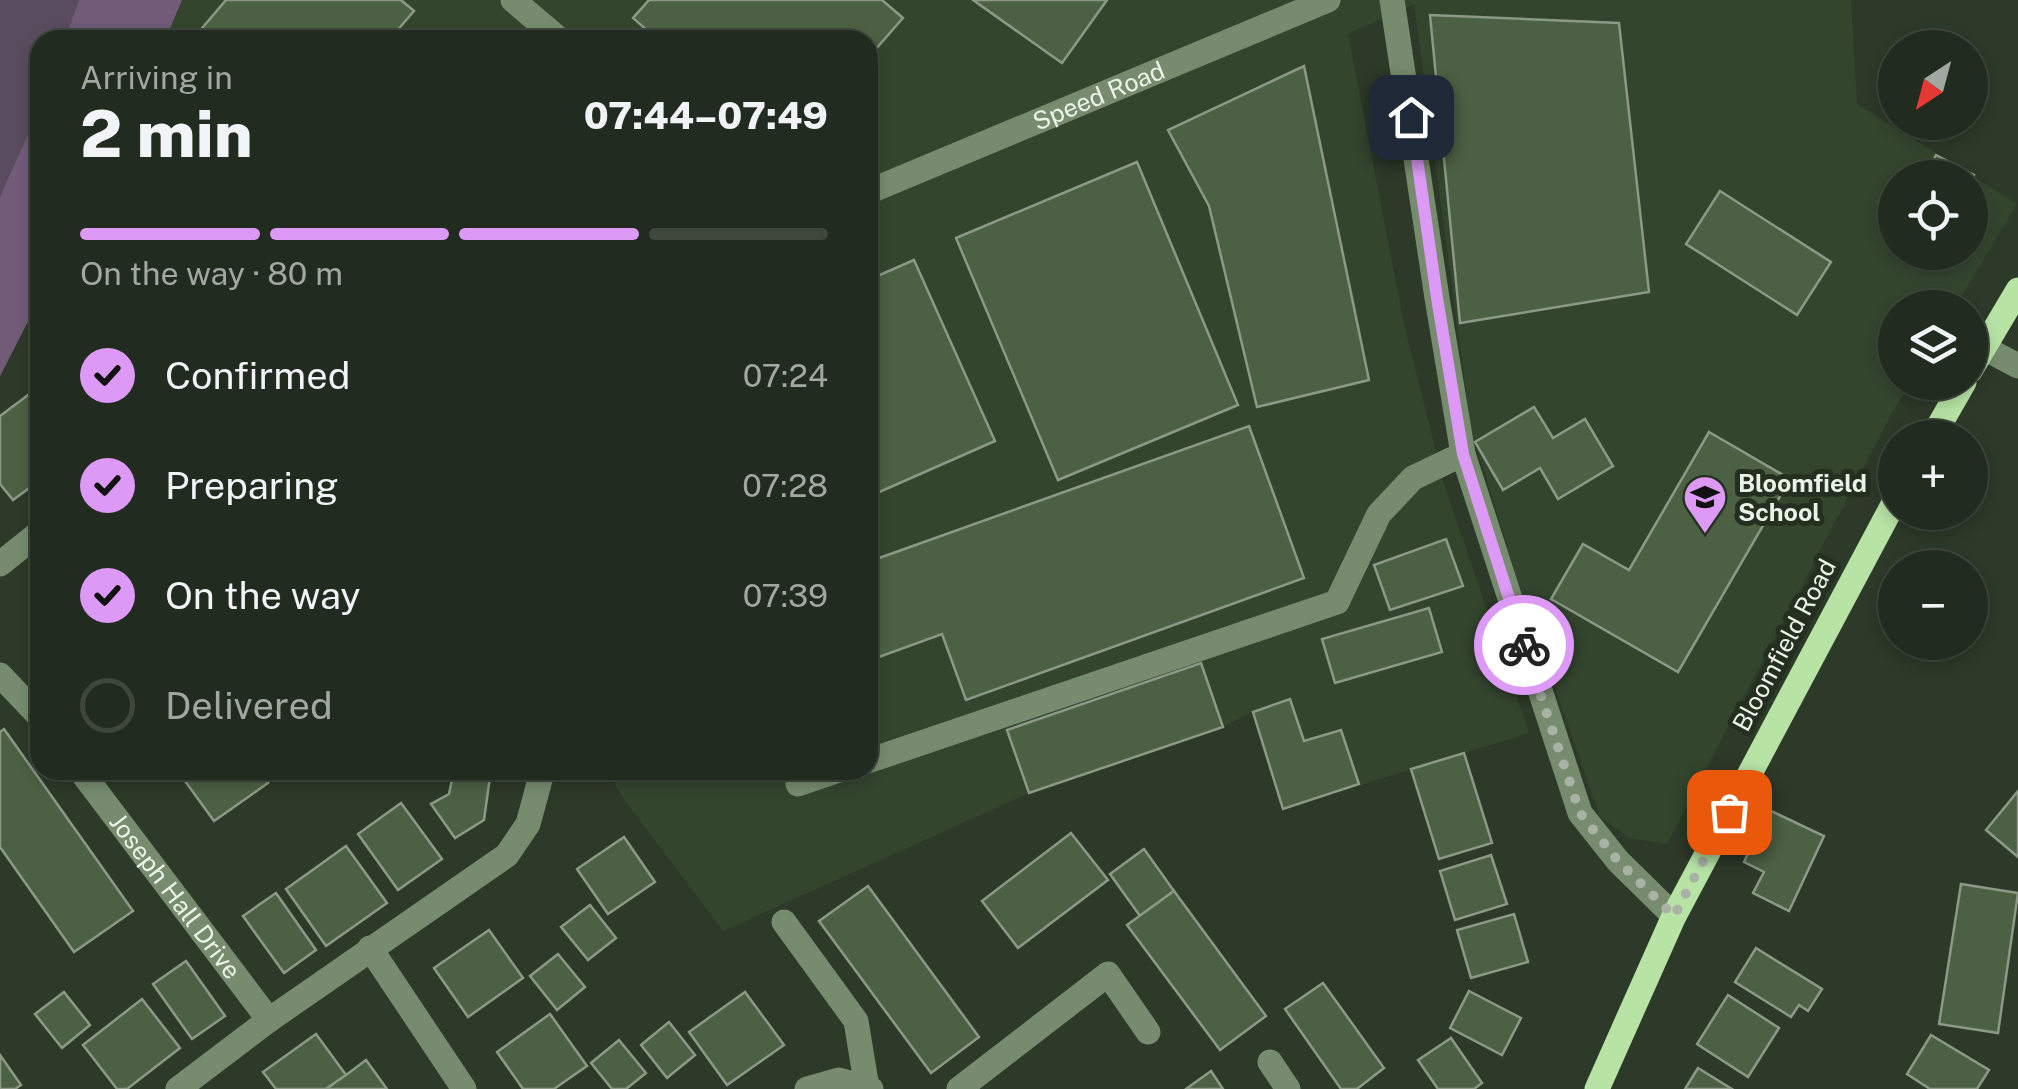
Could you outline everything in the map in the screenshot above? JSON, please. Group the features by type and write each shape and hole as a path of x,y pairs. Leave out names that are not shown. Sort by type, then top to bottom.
{"main road":[{"path":"1988,341 2018,290"},
{"name":"Bloomfield Road","path":"1597,1089 1674,916 1880,530"}],"street":[{"path":"513,0 548,30"},
{"name":"Speed Road","path":"878,188 1328,0"},
{"path":"1392,0 1463,454 1580,813 1618,861 1674,916"},
{"path":"1988,350 2018,366"},
{"path":"878,757 1337,602 1379,514 1413,478 1463,454"},
{"path":"0,564 30,540"},
{"path":"0,675 30,706"},
{"name":"Joseph Hall Drive","path":"88,780 269,1020"},
{"path":"178,1089 370,948 507,855 528,824 540,780"},
{"path":"798,784 810,780"},
{"path":"784,922 856,1021 869,1088 839,1080 807,1089"},
{"path":"370,948 464,1089"},
{"path":"959,1089 1108,974 1148,1032"},
{"path":"1270,1062 1288,1089"}],"shaded area":[{"path":"0,0 182,0 169,30 30,30 30,318 0,376"},
{"path":"79,0 182,0 169,30 68,30"},
{"path":"182,0 1851,0 1857,104 1878,117 1878,140 1915,140 1947,160 1878,160 1878,270 1977,270 1965,290 1878,290 1878,400 1900,400 1888,420 1878,420 1878,440 1667,844 1629,838 1600,817 1515,572 1471,428 1414,4 1348,34 1405,329 1445,487 1529,733 1283,809 1252,712 1223,727 1029,793 723,931 613,780 878,780 878,30 169,30"},
{"path":"30,130 30,318 0,376 0,197"},
{"path":"1988,186 2017,204 1988,252"}],"building":[{"path":"226,0 401,0 414,11 398,30 200,30"},
{"path":"649,0 882,0 903,18 878,47 878,30 647,30 633,18"},
{"path":"973,0 1107,0 1062,63"},
{"path":"1430,15 1619,23 1649,292 1460,323"},
{"path":"1304,66 1369,380 1257,407 1209,206 1168,130"},
{"path":"1137,162 1238,405 1058,480 956,238"},
{"path":"1720,191 1831,262 1797,315 1686,244"},
{"path":"914,260 995,441 878,493 878,276"},
{"path":"30,394 30,487 13,500 0,484 0,416"},
{"path":"1534,407 1553,438 1585,419 1613,466 1558,499 1540,468 1503,490 1475,442"},
{"path":"1249,426 1304,578 966,700 942,634 878,657 878,558"},
{"path":"1709,432 1790,479 1678,672 1551,599 1583,544 1629,570"},
{"path":"1446,539 1463,586 1390,610 1374,565"},
{"path":"1429,608 1442,652 1335,683 1322,639"},
{"path":"1201,663 1223,727 1029,793 1007,730"},
{"path":"1290,699 1304,741 1341,730 1359,784 1283,809 1253,712"},
{"path":"4,729 30,766 30,780 40,780 133,911 74,952 0,847 0,732"},
{"path":"1464,753 1492,843 1439,859 1411,769"},
{"path":"184,780 266,780 268,783 214,821"},
{"path":"452,780 490,780 484,820 455,838 431,804 449,794"},
{"path":"2018,791 2018,857 1986,830"},
{"path":"401,803 442,859 398,890 358,834"},
{"path":"1769,810 1824,836 1789,911 1753,893 1764,872 1744,862"},
{"path":"1071,833 1108,880 1018,948 982,901"},
{"path":"624,837 655,882 608,914 577,869"},
{"path":"346,846 387,903 326,946 286,889"},
{"path":"1144,849 1174,891 1140,916 1110,874"},
{"path":"1491,855 1507,904 1455,920 1440,871"},
{"path":"1961,884 2018,893 1998,1033 1939,1024"},
{"path":"868,886 979,1037 931,1073 819,921"},
{"path":"1174,891 1266,1016 1220,1050 1127,925"},
{"path":"276,893 316,950 284,973 243,916"},
{"path":"590,905 616,938 588,960 561,927"},
{"path":"1514,914 1528,962 1471,978 1457,930"},
{"path":"489,930 523,978 468,1017 434,968"},
{"path":"1756,948 1822,989 1808,1011 1799,1005 1791,1017 1735,982"},
{"path":"558,954 585,987 557,1010 530,976"},
{"path":"186,961 225,1016 192,1039 153,984"},
{"path":"1323,983 1384,1068 1357,1089 1341,1089 1285,1009"},
{"path":"1469,991 1521,1018 1502,1055 1450,1028"},
{"path":"64,992 90,1025 62,1048 35,1014"},
{"path":"745,992 784,1045 727,1085 689,1032"},
{"path":"1728,995 1779,1028 1748,1077 1697,1044"},
{"path":"142,999 180,1048 127,1089 117,1089 83,1045"},
{"path":"550,1014 587,1066 554,1089 523,1089 497,1052"},
{"path":"669,1022 695,1055 667,1078 641,1045"},
{"path":"316,1034 346,1075 326,1089 276,1089 263,1072"},
{"path":"1931,1035 1989,1070 1977,1089 1930,1089 1907,1074"},
{"path":"1451,1038 1482,1083 1474,1089 1438,1089 1418,1060"},
{"path":"619,1040 646,1073 626,1089 612,1089 591,1063"},
{"path":"0,1055 21,1085 15,1089 0,1089"},
{"path":"366,1060 387,1089 326,1089 346,1075"},
{"path":"1698,1068 1732,1089 1685,1089"},
{"path":"1211,1071 1223,1089 1186,1089"}],"way so far":[{"path":"1524,645 1580,813 1618,861 1674,916 1729,812"}],"place":[{"name":"Bloomfield School","path":"1705,535"}],"route":[{"path":"1411,117 1463,454 1524,645"}]}
